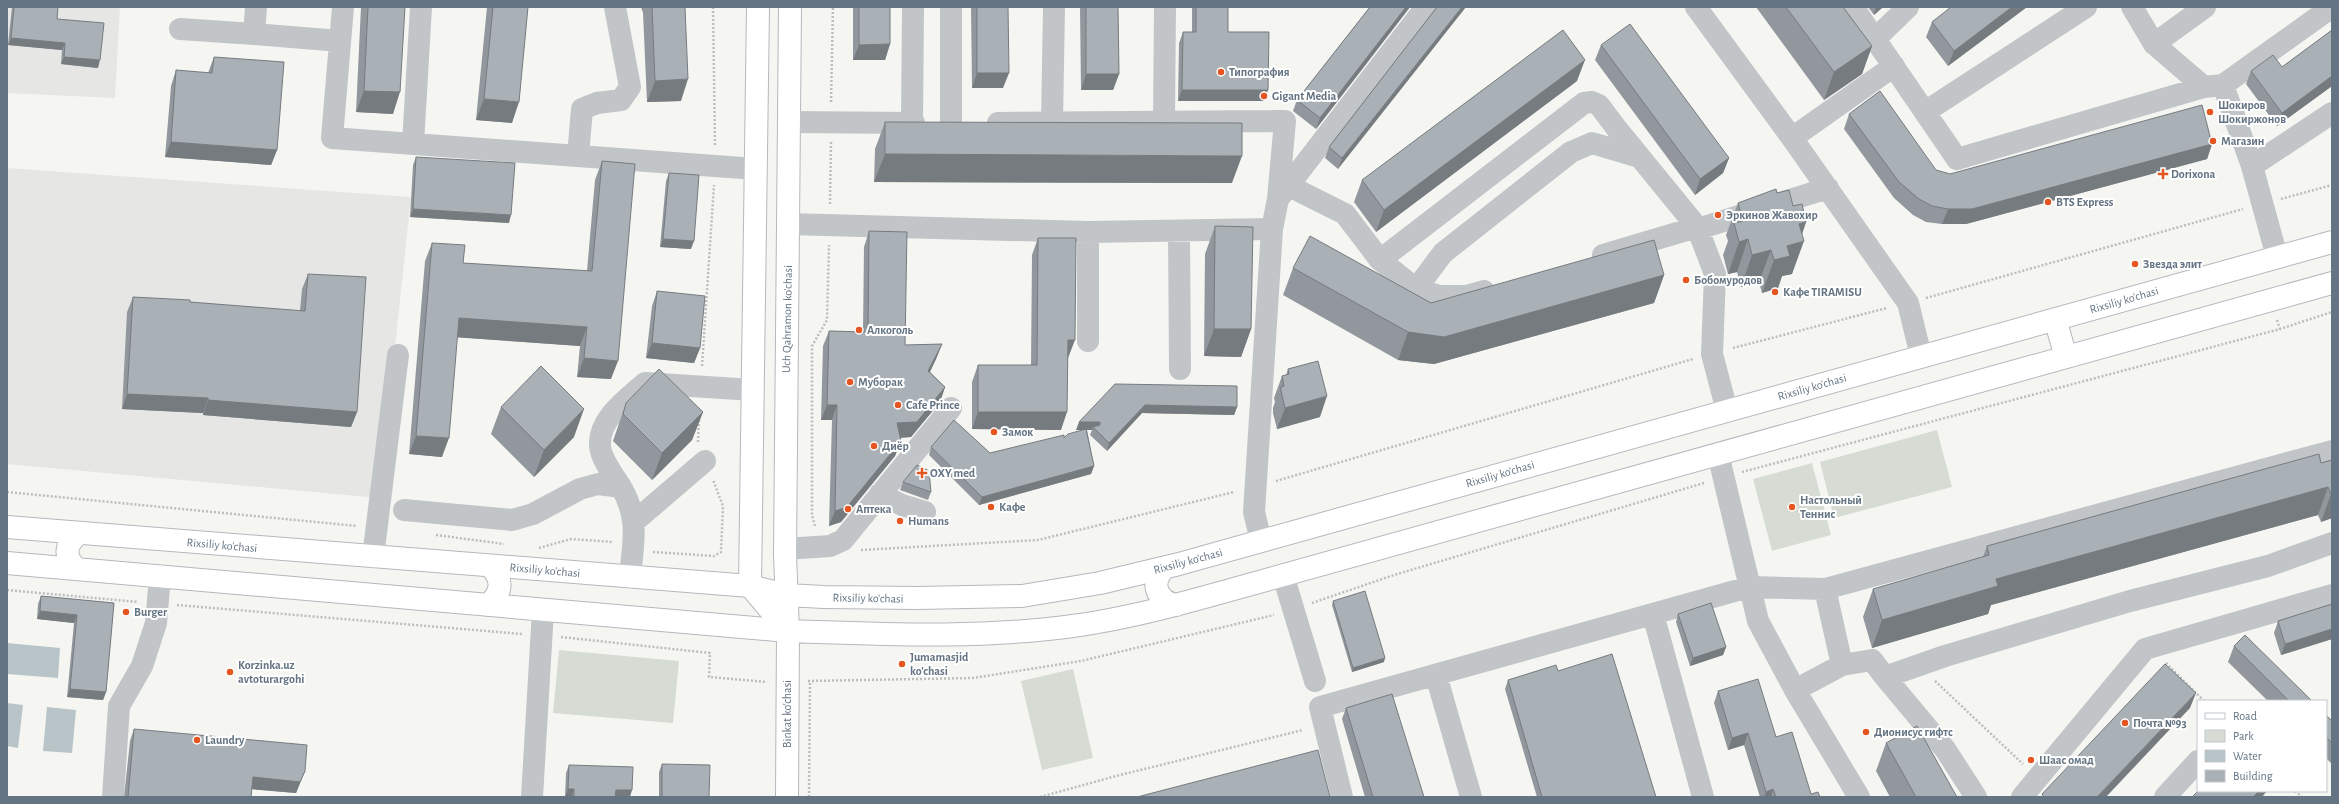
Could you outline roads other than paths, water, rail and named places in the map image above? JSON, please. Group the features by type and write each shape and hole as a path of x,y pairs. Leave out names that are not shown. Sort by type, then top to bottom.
{"main road":[{"path":"788,631 750,586 759,7 790,8"},
{"name":"Uch Qahramon ko'chasi","path":"788,631 785,549 790,8"},
{"name":"Rixsiliy ko'chasi","path":"7,528 750,586 786,595 917,598 1022,596 1100,583 1166,567 2332,242"},
{"path":"7,563 788,631 904,635 993,633 1072,626 1142,614 1176,605 2332,283"},
{"path":"2055,319 2066,357"},
{"path":"76,569 69,562 66,551 71,541 79,533"},
{"path":"488,605 496,597 501,586 498,576 490,566"},
{"path":"1166,567 1157,576 1156,588 1163,600 1176,605"},
{"name":"Binkat ko'chasi","path":"787,797 788,631"}],"street":[{"path":"254,34 256,7"},
{"path":"343,7 332,138 756,169"},
{"path":"413,144 421,7"},
{"path":"578,156 582,109 597,103 621,100 630,87 615,7"},
{"path":"912,123 913,7"},
{"path":"951,7 951,124"},
{"path":"1052,122 1054,7"},
{"path":"1164,121 1165,7"},
{"path":"1283,193 1426,7"},
{"path":"1696,7 1828,188 1908,303 1921,356"},
{"path":"1853,7 1957,159 2214,86 2332,7"},
{"path":"1875,39 1908,7"},
{"path":"1925,112 2086,7"},
{"path":"2132,7 2154,44 2214,86 2252,166 2278,257"},
{"path":"2154,44 2205,7"},
{"path":"180,28 340,41"},
{"path":"1792,138 1894,66"},
{"path":"1380,260 1584,103 1592,102 1599,105 1697,227 1715,274 1712,354 1727,411"},
{"path":"2252,166 2332,113"},
{"path":"789,122 951,124 1285,120 1283,193 1272,229 1254,512 1261,541"},
{"path":"1416,289 1443,253 1571,152 1592,143 1640,157"},
{"path":"1586,260 1697,227 1701,228 1828,188"},
{"path":"1283,193 1345,214 1380,260 1416,289 1440,296 1466,296 1504,285"},
{"path":"788,224 1088,232 1272,229"},
{"path":"1179,231 1180,369"},
{"path":"1088,232 1088,341"},
{"path":"373,557 398,355"},
{"path":"630,577 635,521 628,500 600,447 601,430 618,407 645,383 753,390"},
{"path":"785,549 830,546 843,540 951,408"},
{"path":"1342,797 1320,707 1749,587 1825,590 2332,450"},
{"path":"1718,454 1758,621 1795,690 1859,797"},
{"path":"635,521 705,462"},
{"path":"404,510 512,520 534,514 580,489 598,484 621,487"},
{"path":"880,494 902,505 925,512"},
{"path":"1886,677 2130,601 2268,566 2332,543"},
{"path":"1283,575 1315,681"},
{"path":"113,797 119,706 142,666 156,623 160,576"},
{"path":"1825,590 1842,665"},
{"path":"2022,797 2145,649 2332,596"},
{"path":"532,797 543,610"},
{"path":"1653,614 1703,797"},
{"path":"1795,690 1842,665 1872,660 1945,749 1976,797"},
{"path":"1436,675 1471,797"},
{"path":"2165,797 2197,761"}],"water":[{"path":"7,643 60,648 58,678 7,674"},
{"path":"7,703 23,705 18,748 7,746"},
{"path":"47,707 76,710 72,753 43,751"}],"place":[{"name":"Типография","path":"1221,72"},
{"name":"Gigant Media","path":"1264,96"},
{"name":"Шокиров Шокиржонов","path":"2210,112"},
{"name":"Магазин","path":"2213,141"},
{"name":"Dorixona","path":"2163,174"},
{"name":"BTS Express","path":"2048,202"},
{"name":"Эркинов Жавохир","path":"1718,215"},
{"name":"Звезда элит","path":"2135,264"},
{"name":"Бобомуродов","path":"1686,280"},
{"name":"Кафе TIRAMISU","path":"1775,292"},
{"name":"Алкоголь","path":"859,330"},
{"name":"Муборак","path":"850,382"},
{"name":"Cafe Prince","path":"898,405"},
{"name":"Замок","path":"994,432"},
{"name":"Диёр","path":"874,446"},
{"name":"OXY med","path":"922,473"},
{"name":"Кафе","path":"991,507"},
{"name":"Настольный Теннис","path":"1792,507"},
{"name":"Аптека","path":"848,509"},
{"name":"Humans","path":"900,521"},
{"name":"Burger","path":"126,612"},
{"name":"Jumamasjid ko'chasi","path":"902,664"},
{"name":"Korzinka.uz avtoturargohi","path":"230,672"},
{"name":"Почта №93","path":"2125,723"},
{"name":"Дионисус гифтс","path":"1866,732"},
{"name":"Laundry","path":"197,740"},
{"name":"Шаас омад","path":"2031,760"}]}
